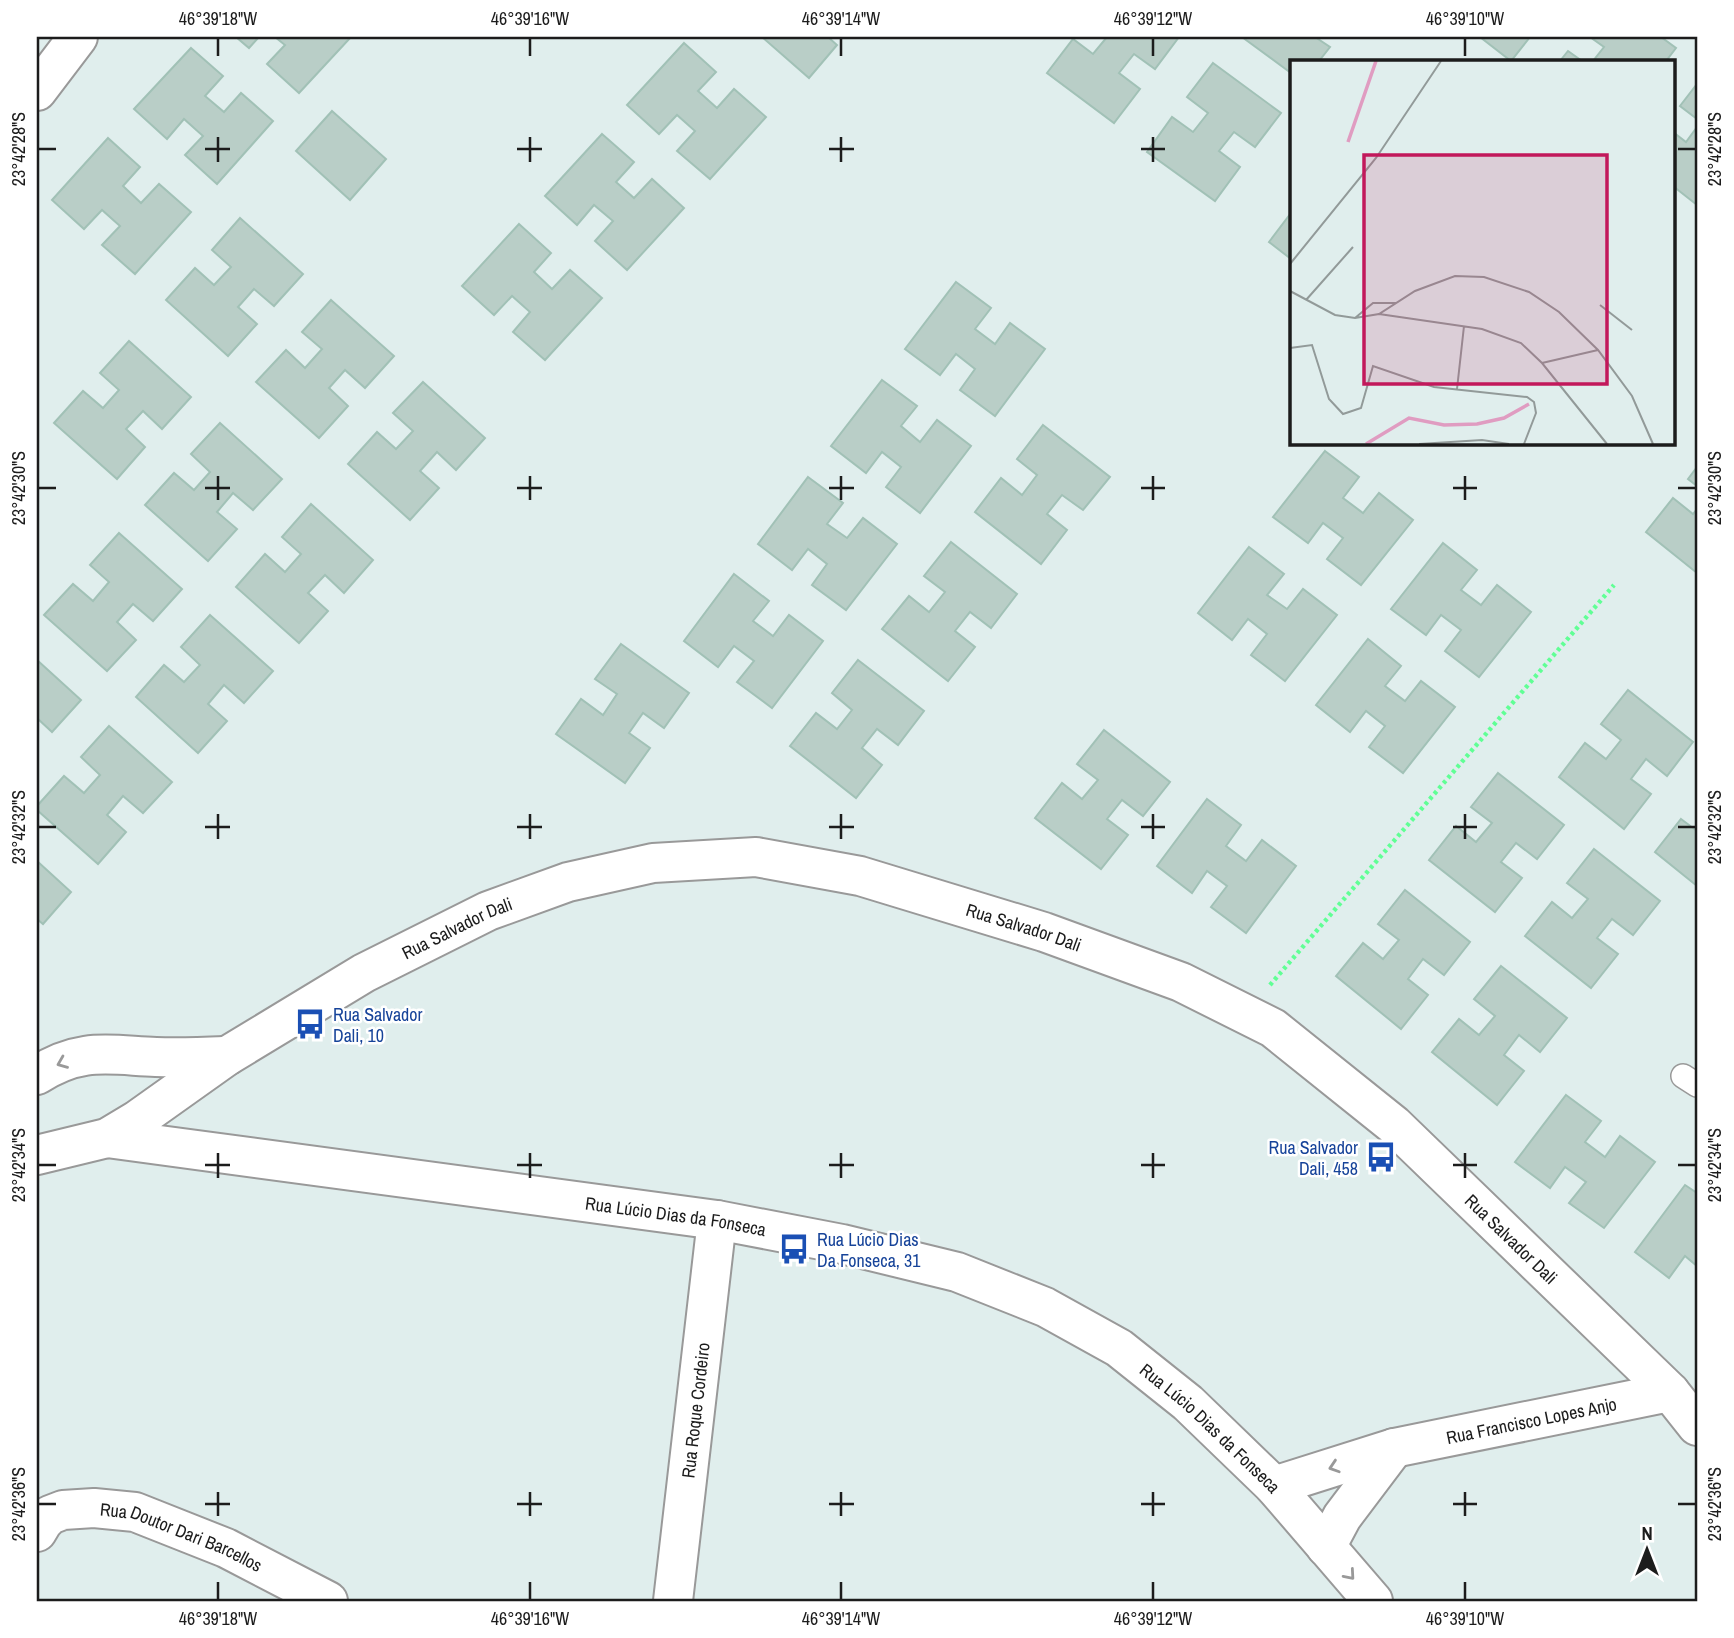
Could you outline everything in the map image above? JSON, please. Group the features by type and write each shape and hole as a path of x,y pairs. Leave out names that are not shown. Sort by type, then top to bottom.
{"street":[{"path":"37,91 78,37"},
{"name":"Rua Salvador Dali","path":"42,1150 122,1129 227,1056 364,973 488,911 568,882 653,863 756,857 860,876 1044,932 1181,982 1273,1028 1394,1125 1670,1392 1697,1426"},
{"path":"116,1054 131,1077 138,1105 122,1129"},
{"name":"Rua Salvador Dali","path":"37,1075 66,1060 89,1055 178,1058 227,1056"},
{"name":"Rua Lúcio Dias da Fonseca","path":"122,1129 717,1220 842,1244 957,1272 1045,1307 1119,1348 1188,1403 1274,1486 1373,1601"},
{"name":"Rua Roque Cordeiro","path":"673,1601 717,1220"},
{"name":"Rua Francisco Lopes Anjo","path":"1274,1486 1394,1448 1670,1392"},
{"path":"1326,1547 1342,1517 1394,1448"},
{"name":"Rua Doutor Dari Barcellos","path":"37,1532 50,1515 63,1510 94,1508 135,1512 226,1548 328,1601"}],"path":[{"path":"1245,1014 1614,585"}],"building":[{"path":"236,37 259,37 249,48"},
{"path":"275,37 351,37 299,93 267,64 285,45"},
{"path":"762,37 828,37 837,45 809,78"},
{"path":"1107,37 1179,37 1155,69 1134,54 1119,73 1140,89 1114,123 1047,73 1073,39 1093,54"},
{"path":"1242,37 1315,37 1330,47 1320,60 1290,60 1290,72"},
{"path":"1480,37 1530,37 1510,60"},
{"path":"1590,37 1661,37 1676,48 1667,60 1594,60 1604,47"},
{"path":"684,43 716,72 698,91 717,108 734,89 766,117 710,179 677,151 695,131 677,115 659,134 627,105"},
{"path":"191,48 223,76 205,96 224,112 241,93 273,121 217,184 185,155 203,136 184,119 167,139 134,109"},
{"path":"1568,51 1581,60 1561,60"},
{"path":"1213,63 1281,113 1255,147 1234,132 1219,151 1240,167 1215,201 1147,152 1172,117 1193,132 1208,113 1187,97"},
{"path":"1697,84 1697,119 1680,106"},
{"path":"332,111 386,159 350,200 296,151"},
{"path":"1697,127 1697,205 1674,187 1674,133 1686,142"},
{"path":"602,134 634,162 616,182 634,198 652,179 684,208 627,270 595,241 613,221 594,205 577,225 545,196"},
{"path":"108,138 140,167 123,186 141,203 159,184 191,212 135,274 102,245 120,226 102,210 84,229 52,200"},
{"path":"1290,214 1290,258 1269,242"},
{"path":"240,218 303,274 274,306 254,289 238,307 257,324 228,356 166,300 195,268 214,285 231,267 212,250"},
{"path":"519,224 551,253 534,272 552,289 570,270 602,298 545,360 513,332 530,312 512,296 494,315 462,286"},
{"path":"956,282 991,308 975,329 995,344 1010,323 1045,349 995,416 960,390 975,369 956,354 940,375 905,349"},
{"path":"331,300 394,356 365,388 345,370 329,388 348,406 319,438 256,382 286,350 305,368 322,349 302,332"},
{"path":"129,341 191,397 162,429 143,411 126,429 145,447 117,479 54,423 83,391 103,408 119,390 100,373"},
{"path":"882,380 917,406 901,426 920,442 937,420 971,446 920,513 886,487 901,467 882,452 866,473 831,446"},
{"path":"423,382 485,438 456,470 437,452 420,471 439,488 410,520 348,464 377,432 396,449 413,431 393,413"},
{"path":"220,423 282,479 253,510 233,493 217,512 237,529 208,561 145,505 174,473 194,490 210,472 191,454"},
{"path":"1043,425 1110,477 1083,510 1062,495 1047,514 1067,530 1041,564 975,512 1001,478 1022,495 1037,475 1017,459"},
{"path":"1325,451 1359,477 1343,498 1363,513 1379,493 1413,520 1361,585 1327,559 1343,538 1323,523 1308,543 1273,517"},
{"path":"1697,467 1697,486 1688,479"},
{"path":"808,477 843,503 827,524 847,538 863,518 897,544 846,610 812,585 827,564 808,549 792,570 758,544"},
{"path":"1673,498 1693,514 1697,509 1697,573 1646,532"},
{"path":"311,504 373,560 344,593 325,575 308,593 328,611 299,643 236,587 265,554 285,572 301,554 282,537"},
{"path":"119,533 182,589 153,621 133,604 117,622 136,640 107,671 44,615 73,584 93,601 109,582 90,565"},
{"path":"951,542 1017,594 991,628 970,612 955,631 975,647 948,681 882,629 909,596 929,612 945,592 924,576"},
{"path":"1443,543 1477,570 1461,590 1481,605 1497,585 1531,612 1479,677 1445,651 1461,630 1441,615 1426,635 1391,609"},
{"path":"1249,547 1284,574 1267,595 1287,609 1303,589 1337,615 1285,681 1251,655 1267,634 1248,619 1232,640 1198,613"},
{"path":"734,574 769,601 753,621 773,636 789,615 823,641 772,708 737,682 754,661 734,646 718,667 684,641"},
{"path":"210,615 273,671 244,703 224,685 208,704 227,721 198,753 136,697 164,665 184,682 200,665 181,647"},
{"path":"1368,639 1401,666 1385,686 1405,701 1421,681 1455,707 1403,773 1369,747 1385,726 1366,711 1350,732 1316,705"},
{"path":"621,644 689,693 664,728 643,713 629,733 650,748 625,783 556,734 581,699 603,715 617,694 595,679"},
{"path":"37,660 81,700 52,732 37,718"},
{"path":"858,660 924,711 898,745 877,729 862,748 882,765 856,798 790,746 816,713 837,729 852,710 832,693"},
{"path":"1628,690 1693,742 1667,776 1646,759 1631,779 1651,794 1624,829 1559,777 1585,743 1606,759 1621,740 1601,724"},
{"path":"109,726 172,782 143,813 123,796 107,815 126,832 98,864 37,810 37,806 64,776 84,793 100,775 81,757"},
{"path":"1104,730 1170,782 1143,816 1122,800 1107,819 1128,835 1101,869 1035,818 1062,783 1082,799 1098,780 1077,764"},
{"path":"1498,773 1564,825 1537,859 1516,843 1501,862 1522,878 1495,912 1429,860 1456,826 1476,842 1492,823 1471,807"},
{"path":"1207,799 1241,825 1226,846 1246,861 1262,840 1296,866 1246,933 1211,907 1227,886 1207,871 1192,893 1157,866"},
{"path":"1681,819 1697,831 1697,886 1655,852"},
{"path":"1594,849 1660,901 1633,935 1612,919 1597,938 1618,954 1591,988 1525,936 1552,902 1572,918 1588,899 1567,883"},
{"path":"37,861 71,892 43,924 37,919"},
{"path":"1405,890 1470,942 1444,975 1423,959 1408,979 1428,995 1401,1029 1336,976 1363,943 1383,959 1399,940 1378,924"},
{"path":"1501,966 1567,1018 1540,1052 1519,1035 1504,1055 1524,1071 1497,1105 1432,1052 1459,1019 1479,1035 1495,1016 1474,999"},
{"path":"1566,1095 1601,1121 1585,1142 1605,1157 1620,1136 1655,1162 1604,1228 1569,1203 1586,1182 1565,1167 1550,1188 1515,1162"},
{"path":"1685,1185 1697,1193 1697,1266 1685,1256 1669,1278 1635,1252"}],"place":[{"name":"Rua Salvador Dali, 10","path":"310,1024"},
{"name":"Rua Salvador Dali, 458","path":"1381,1157"},
{"name":"Rua Lúcio Dias Da Fonseca, 31","path":"794,1249"}]}
